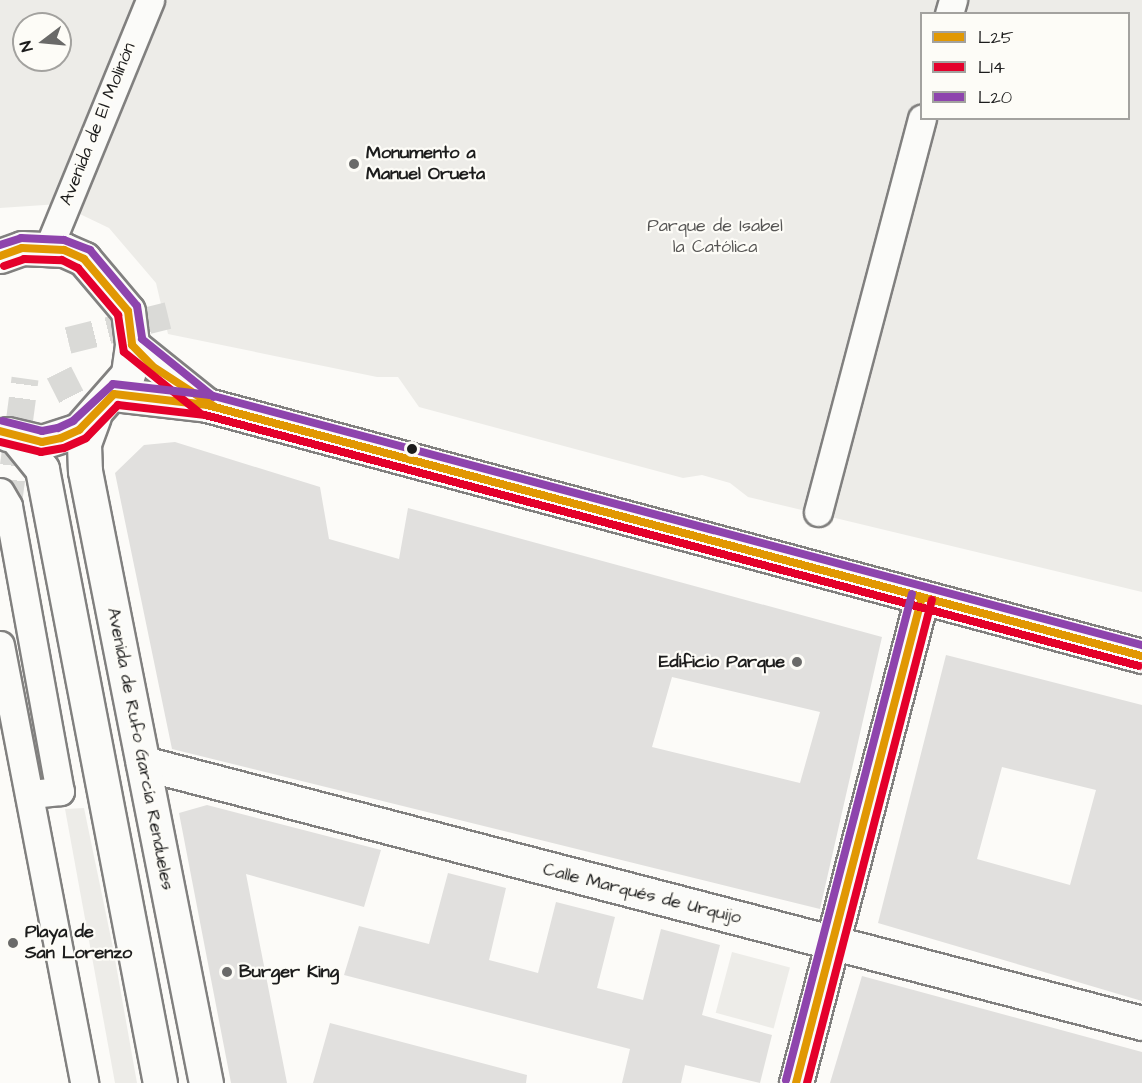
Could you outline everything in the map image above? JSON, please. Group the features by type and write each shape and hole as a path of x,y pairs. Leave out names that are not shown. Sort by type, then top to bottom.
{"main road":[{"name":"Avenida de Rufo García Rendueles","path":"0,256 22,248 64,250 97,269 128,311 132,345 128,374 104,405 84,444 86,471 206,1083"},
{"path":"132,345 207,405"},
{"path":"8,434 61,438 104,405 207,405 1142,656"},
{"path":"8,434 42,469 160,1078"},
{"path":"796,1083 922,597"},
{"name":"Calle Marqués de Urquijo","path":"143,763 1142,1023"}],"street":[{"name":"Avenida de El Molinón","path":"48,249 150,0"},
{"path":"818,512 921,120"},
{"path":"4,499 60,790 29,794"},
{"path":"0,645 84,1083"},
{"path":"11,697 41,693"}],"green space":[{"name":"Parque de Isabel la Católica","path":"0,0 1142,0 1142,592 748,497 730,483 702,475 683,478 419,407 398,377 377,377 168,334 156,283 109,228 59,204 0,208"},
{"path":"84,808 113,948 137,1083 115,1083 65,809"},
{"path":"732,952 790,968 774,1028 716,1013"}],"building":[{"path":"175,442 320,487 329,539 399,559 408,508 882,637 820,909 172,749 115,473 144,445","holes":["672,677 820,712 800,783 652,747"]},
{"path":"946,655 1142,705 1142,1001 878,923","holes":["1002,767 1096,790 1070,885 977,859"]},
{"path":"207,805 381,850 364,907 246,874 287,1083 231,1083 179,813"},
{"path":"448,873 506,888 489,960 538,973 556,902 615,917 597,988 643,1000 661,929 720,945 702,1015 772,1035 760,1083 685,1065 681,1083 622,1083 630,1049 344,975 359,926 429,944"},
{"path":"862,976 1142,1052 1142,1083 830,1083"},
{"path":"330,1023 527,1075 526,1083 313,1083"}],"tunnel":[{"path":"68,340 168,315"},
{"path":"59,372 94,441"},
{"path":"8,506 25,378"}],"transit line":[{"name":"L20","path":"0,245 21,238 64,240 90,250 137,306 142,339 214,397"},
{"name":"L25","path":"0,256 22,248 64,250 84,259 128,311 132,345 152,366 215,407"},
{"name":"L14","path":"4,266 24,259 62,260 78,268 118,315 124,352 200,413"},
{"name":"L20","path":"3,421 42,431 58,428 73,421 113,384 210,395 1142,645"},
{"name":"L25","path":"0,431 42,442 61,438 79,430 114,394 207,405 1142,656"},
{"name":"L14","path":"0,442 41,452 64,448 86,438 118,405 205,415 1139,666"},
{"name":"L20","path":"786,1080 912,594"},
{"name":"L25","path":"796,1083 922,597"},
{"name":"L14","path":"807,1083 932,600"}],"place":[{"name":"Monumento a Manuel Orueta","path":"354,164"},
{"name":"Edificio Parque","path":"797,662"},
{"name":"Playa de San Lorenzo","path":"13,943"},
{"name":"Burger King","path":"227,972"}]}
